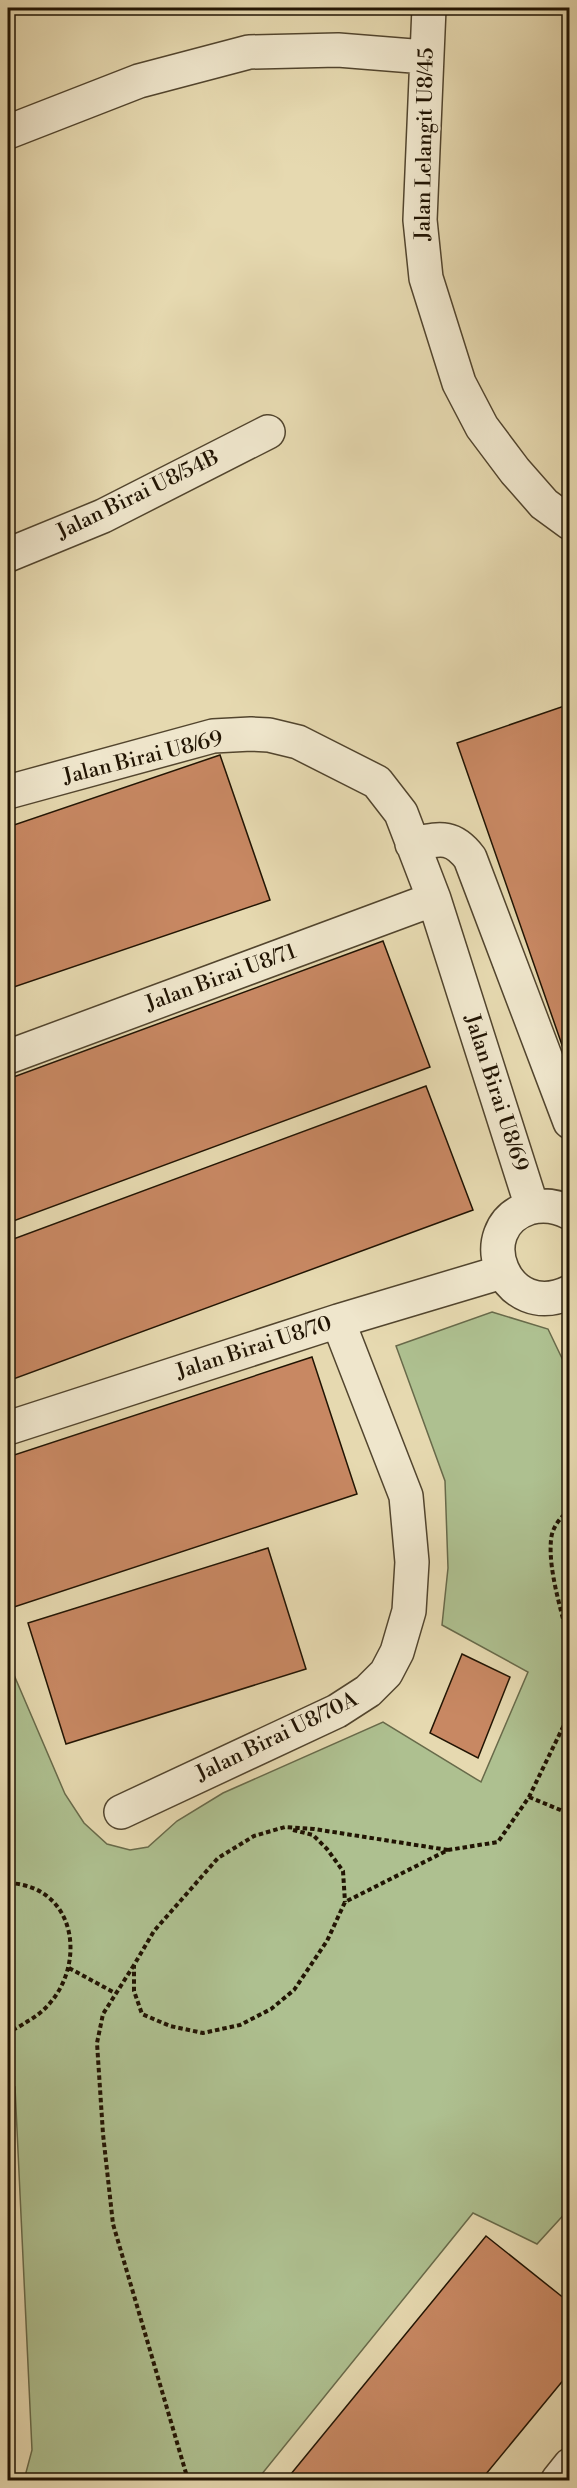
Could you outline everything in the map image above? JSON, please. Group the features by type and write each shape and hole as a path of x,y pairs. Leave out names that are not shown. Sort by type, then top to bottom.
{"street":[{"name":"Jalan Lelangit U8/45","path":"429,8 425,57 420,220 426,278 459,383 482,427 515,471 561,509"},
{"path":"8,132 139,81 249,52 338,50 425,57"},
{"name":"Jalan Birai U8/54B","path":"8,555 104,516 268,432"},
{"name":"Jalan Birai U8/69","path":"8,792 213,736 269,735 314,749 377,782 401,813 434,899 532,1207"},
{"path":"412,844 443,839 454,841 470,858 570,1122"},
{"name":"Jalan Birai U8/71","path":"8,1057 434,899"},
{"path":"566,1302 526,1296 516,1290 502,1272 498,1254 504,1228 516,1215 532,1207 544,1205 569,1209"},
{"name":"Jalan Birai U8/70","path":"8,1428 338,1321 502,1272"},
{"name":"Jalan Birai U8/70A","path":"120,1812 337,1711 368,1691 386,1673 397,1652 409,1611 412,1562 406,1496 338,1321"},
{"path":"558,2481 570,2465"}],"path":[{"path":"570,1509 557,1520 550,1539 552,1567 570,1647"},
{"path":"345,1902 448,1850 498,1842 529,1797 564,1725 570,1690"},
{"path":"529,1797 570,1814"},
{"path":"188,2481 113,2224 97,2043 104,2014 154,1931 218,1858 254,1836 285,1827 374,1837 448,1850"},
{"path":"135,1965 135,1991 142,2014 170,2026 203,2033 240,2025 271,2009 294,1989 327,1941 345,1902 343,1871 327,1849 313,1835 285,1827"},
{"path":"8,1883 19,1884 48,1897 63,1911 69,1938 69,1968 63,1988 41,2014 8,2031"},
{"path":"69,1968 115,1993"}],"green space":[{"path":"492,1312 548,1329 569,1373 569,2209 537,2244 473,2213 257,2480 24,2480 32,2450 15,2087 8,2086 8,1661 65,1794 84,1823 107,1844 130,1850 148,1847 177,1821 223,1793 383,1722 481,1782 528,1672 442,1625 448,1568 445,1481 396,1346"}],"building":[{"path":"570,704 570,1068 457,743"},
{"path":"220,755 270,900 8,989 8,827"},
{"path":"383,941 430,1067 8,1223 8,1079"},
{"path":"426,1086 473,1210 8,1381 8,1241"},
{"path":"312,1357 357,1494 8,1609 8,1457"},
{"path":"268,1548 306,1669 66,1744 28,1623"},
{"path":"462,1654 510,1677 478,1758 430,1733"},
{"path":"486,2236 570,2303 570,2372 481,2480 286,2480"},
{"path":"8,2290 12,2411 8,2411"}]}
